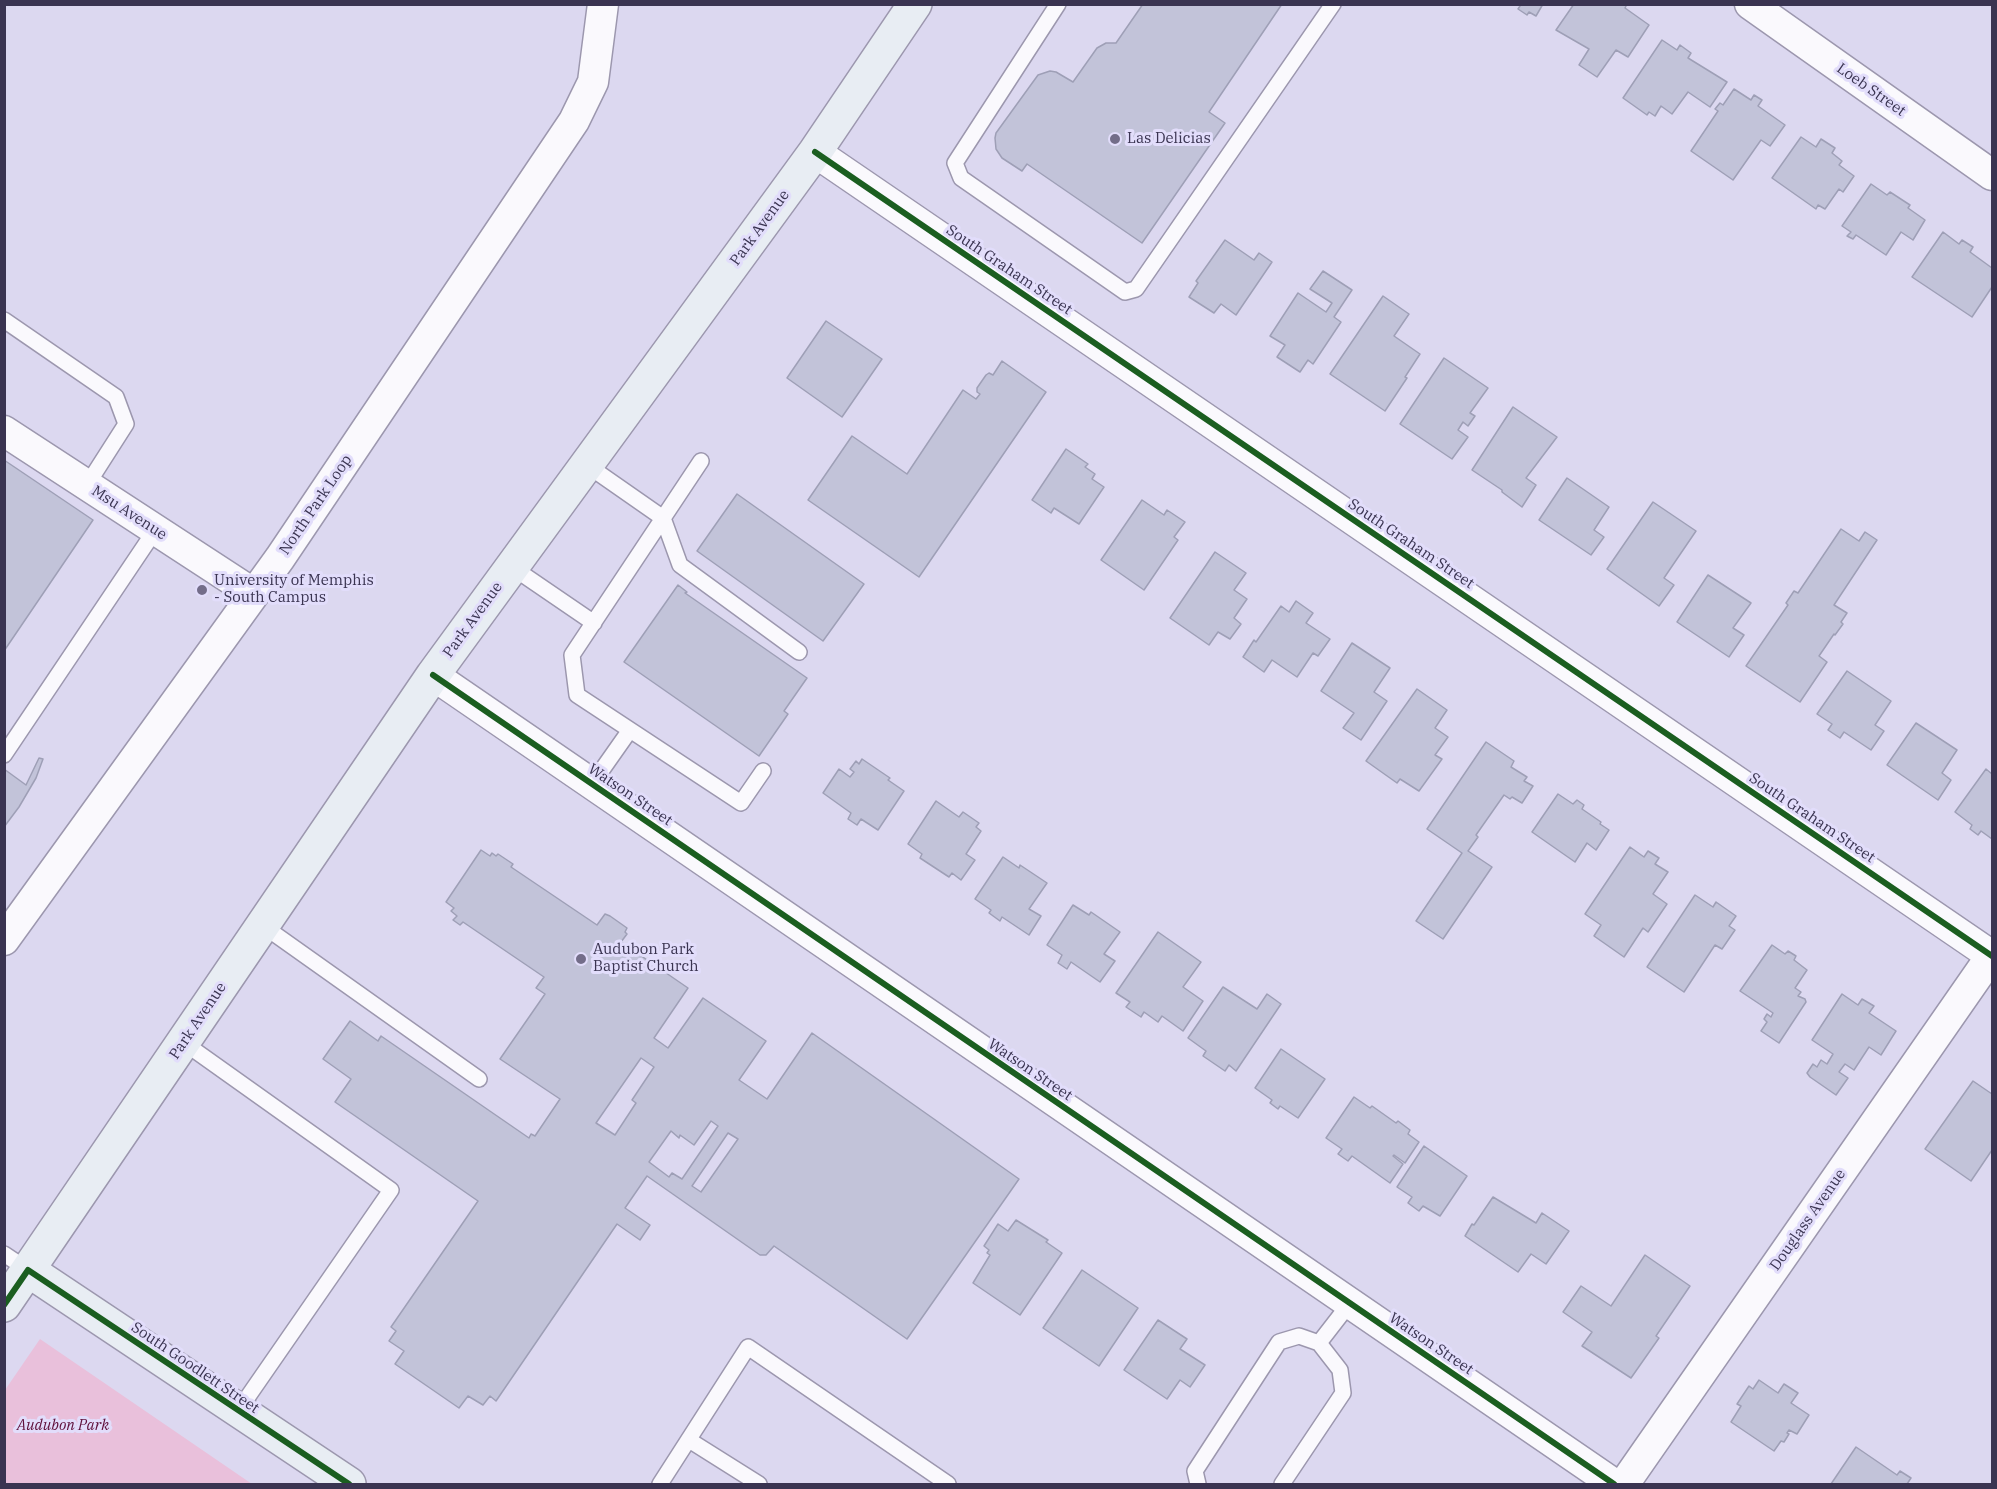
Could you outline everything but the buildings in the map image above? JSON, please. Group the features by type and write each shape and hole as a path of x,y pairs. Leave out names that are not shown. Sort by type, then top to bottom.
{"main road":[{"name":"Park Avenue","path":"4,1305 16,1262 183,1042 433,675 815,152 915,4"},
{"name":"South Goodlett Street","path":"16,1262 349,1485"}],"street":[{"name":"North Park Loop","path":"4,940 255,594 574,121 593,82 603,4"},
{"name":"Loeb Street","path":"1750,4 1992,175"},
{"name":"South Graham Street","path":"815,152 1992,956"},
{"name":"Msu Avenue","path":"4,431 255,594"},
{"name":"Watson Street","path":"433,675 1614,1485"},
{"name":"Douglass Avenue","path":"1624,1485 1992,956"}],"lane":[{"path":"1058,4 955,163 961,178 1125,292 1136,289 1333,4"},
{"path":"4,320 116,397 126,424 87,485"},
{"path":"701,461 572,655 577,694 741,803 763,771"},
{"path":"587,465 663,518 680,565 799,652"},
{"path":"4,755 156,529"},
{"path":"512,567 594,623"},
{"path":"592,784 630,730"},
{"path":"262,926 479,1079"},
{"path":"183,1042 391,1190 238,1411"},
{"path":"1319,1343 1350,1303"},
{"path":"1198,1485 1195,1471 1279,1342 1299,1336 1319,1343 1341,1370 1343,1393 1282,1485"},
{"path":"660,1485 748,1347 927,1479 948,1485"},
{"path":"689,1440 759,1485"}],"green space":[{"name":"Audubon Park","path":"40,1339 252,1484 5,1484 5,1390"}],"cycle path":[{"path":"815,152 1992,956"},
{"path":"433,675 1614,1484"},
{"path":"4,1305 28,1270 349,1484"}],"place":[{"name":"Las Delicias","path":"1115,139"},
{"name":"University of Memphis - South Campus","path":"202,590"},
{"name":"Audubon Park Baptist Church","path":"581,959"}]}
